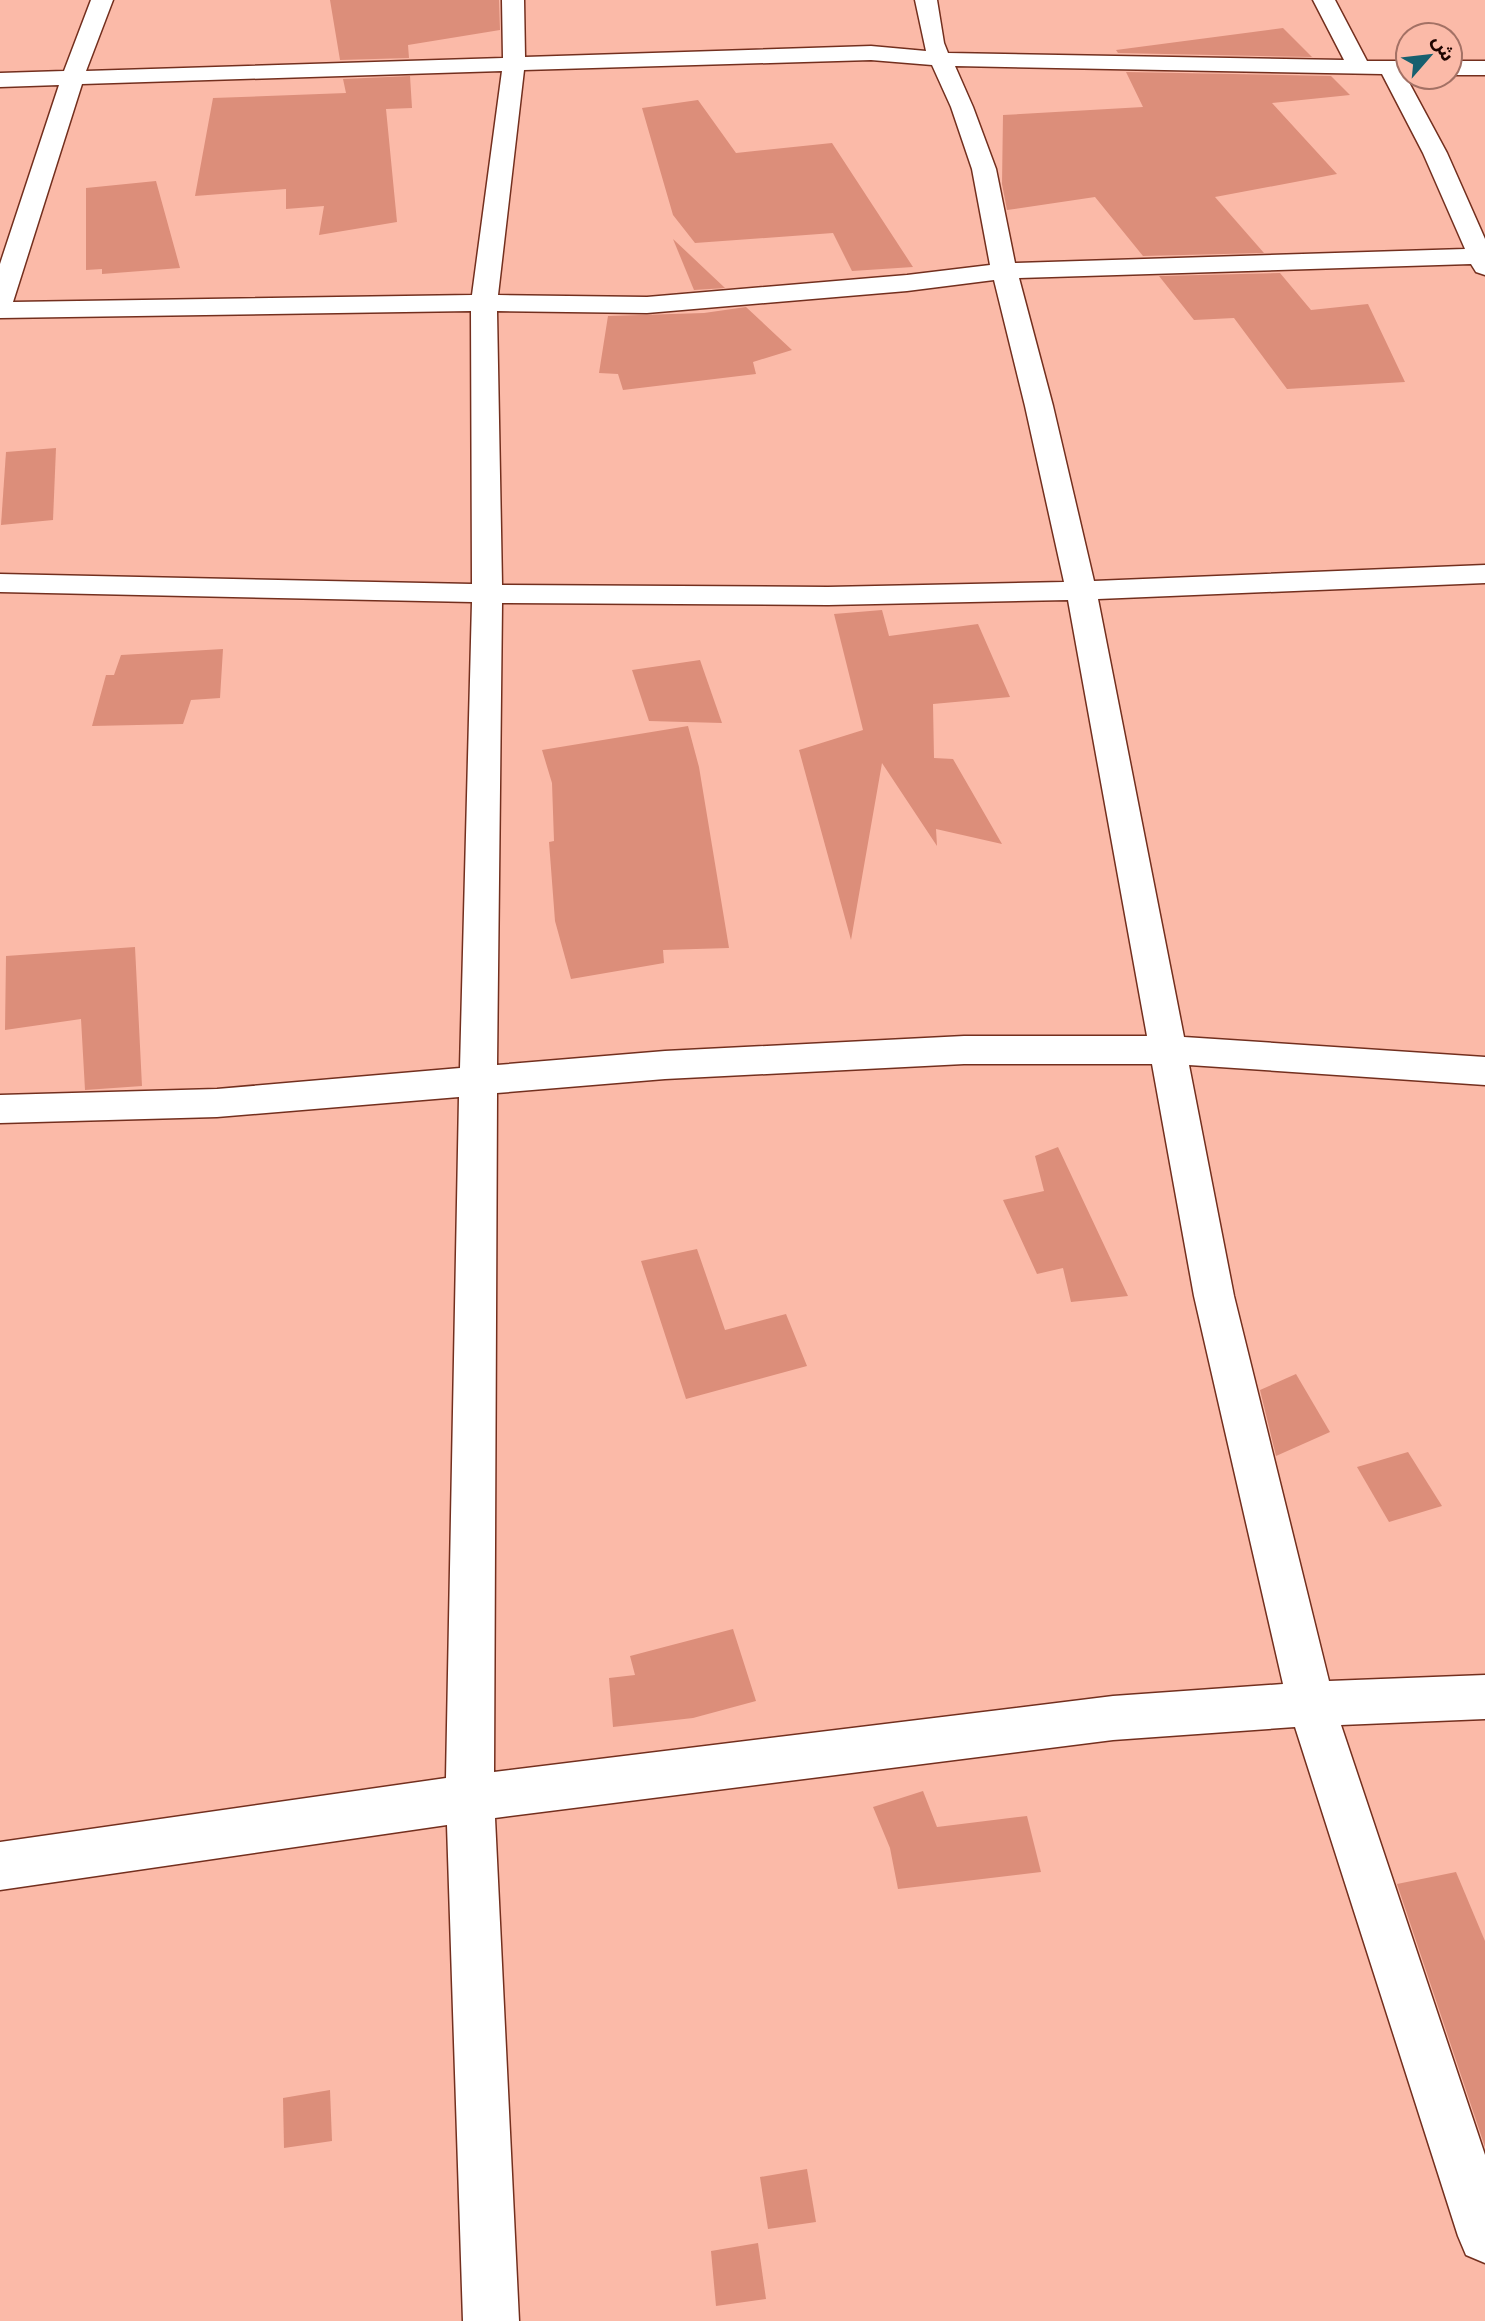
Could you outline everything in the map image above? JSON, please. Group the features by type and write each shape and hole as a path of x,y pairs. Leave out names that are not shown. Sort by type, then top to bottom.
{"street":[{"path":"0,303 72,79 102,0"},
{"path":"491,2321 470,1798 478,1081 487,594 484,303 514,65 513,0"},
{"path":"926,0 933,43 962,107 984,169 1004,271 1082,591 1214,1296 1311,1704 1485,2236"},
{"path":"1324,0 1359,67"},
{"path":"0,80 871,53 939,60 1394,68"},
{"path":"1464,68 1485,68"},
{"path":"0,310 484,303 647,305 907,283 1004,271 1483,260 1409,91"},
{"path":"0,583 487,594 828,596 1082,591 1485,574"},
{"path":"0,1109 217,1103 813,1056 964,1050 1167,1051 1485,1071"},
{"path":"0,1866 470,1798 1113,1718 1311,1704 1485,1697"}],"building":[{"path":"330,0 499,0 500,30 408,45 409,58 340,60"},
{"path":"1283,28 1312,57 1118,53 1116,50"},
{"path":"1126,72 1331,76 1350,95 1272,103 1337,174 1215,197 1264,253 1143,256 1095,197 1007,210 1002,184 1003,115 1143,107"},
{"path":"410,76 412,108 386,109 397,222 319,235 324,206 286,209 286,189 195,196 213,98 346,93 343,79"},
{"path":"698,100 736,153 832,143 913,267 852,271 833,233 695,243 673,215 642,108"},
{"path":"156,181 180,268 102,274 102,269 86,270 86,188"},
{"path":"673,239 725,288 694,290"},
{"path":"1280,273 1311,310 1368,304 1405,382 1287,389 1234,318 1194,320 1159,276"},
{"path":"746,307 792,350 753,362 756,374 623,390 618,374 599,373 608,316 704,313"},
{"path":"56,448 53,520 1,525 6,452"},
{"path":"882,610 889,636 978,624 1010,697 933,704 934,758 953,759 1002,844 936,829 937,846 882,763 851,940 799,750 863,730 834,614"},
{"path":"223,649 220,698 191,700 183,724 92,726 106,675 114,675 121,655"},
{"path":"700,660 722,723 649,721 632,670"},
{"path":"688,726 699,767 729,948 663,950 664,963 571,979 555,921 549,842 554,841 552,783 542,750"},
{"path":"135,947 142,1086 85,1090 81,1019 5,1030 6,956"},
{"path":"1058,1147 1128,1296 1071,1302 1063,1268 1037,1274 1003,1200 1044,1191 1035,1156"},
{"path":"697,1249 725,1330 786,1314 807,1366 686,1399 641,1261"},
{"path":"1296,1374 1330,1432 1276,1456 1260,1390"},
{"path":"1408,1452 1442,1506 1389,1522 1357,1467"},
{"path":"733,1629 756,1701 693,1718 613,1727 609,1678 635,1675 630,1656"},
{"path":"923,1791 937,1827 1027,1816 1041,1872 898,1889 890,1848 873,1807"},
{"path":"1456,1872 1485,1941 1485,2147 1397,1884"},
{"path":"330,2090 332,2141 284,2148 283,2098"},
{"path":"807,2169 816,2222 768,2229 760,2177"},
{"path":"758,2243 766,2299 716,2306 711,2251"}]}
